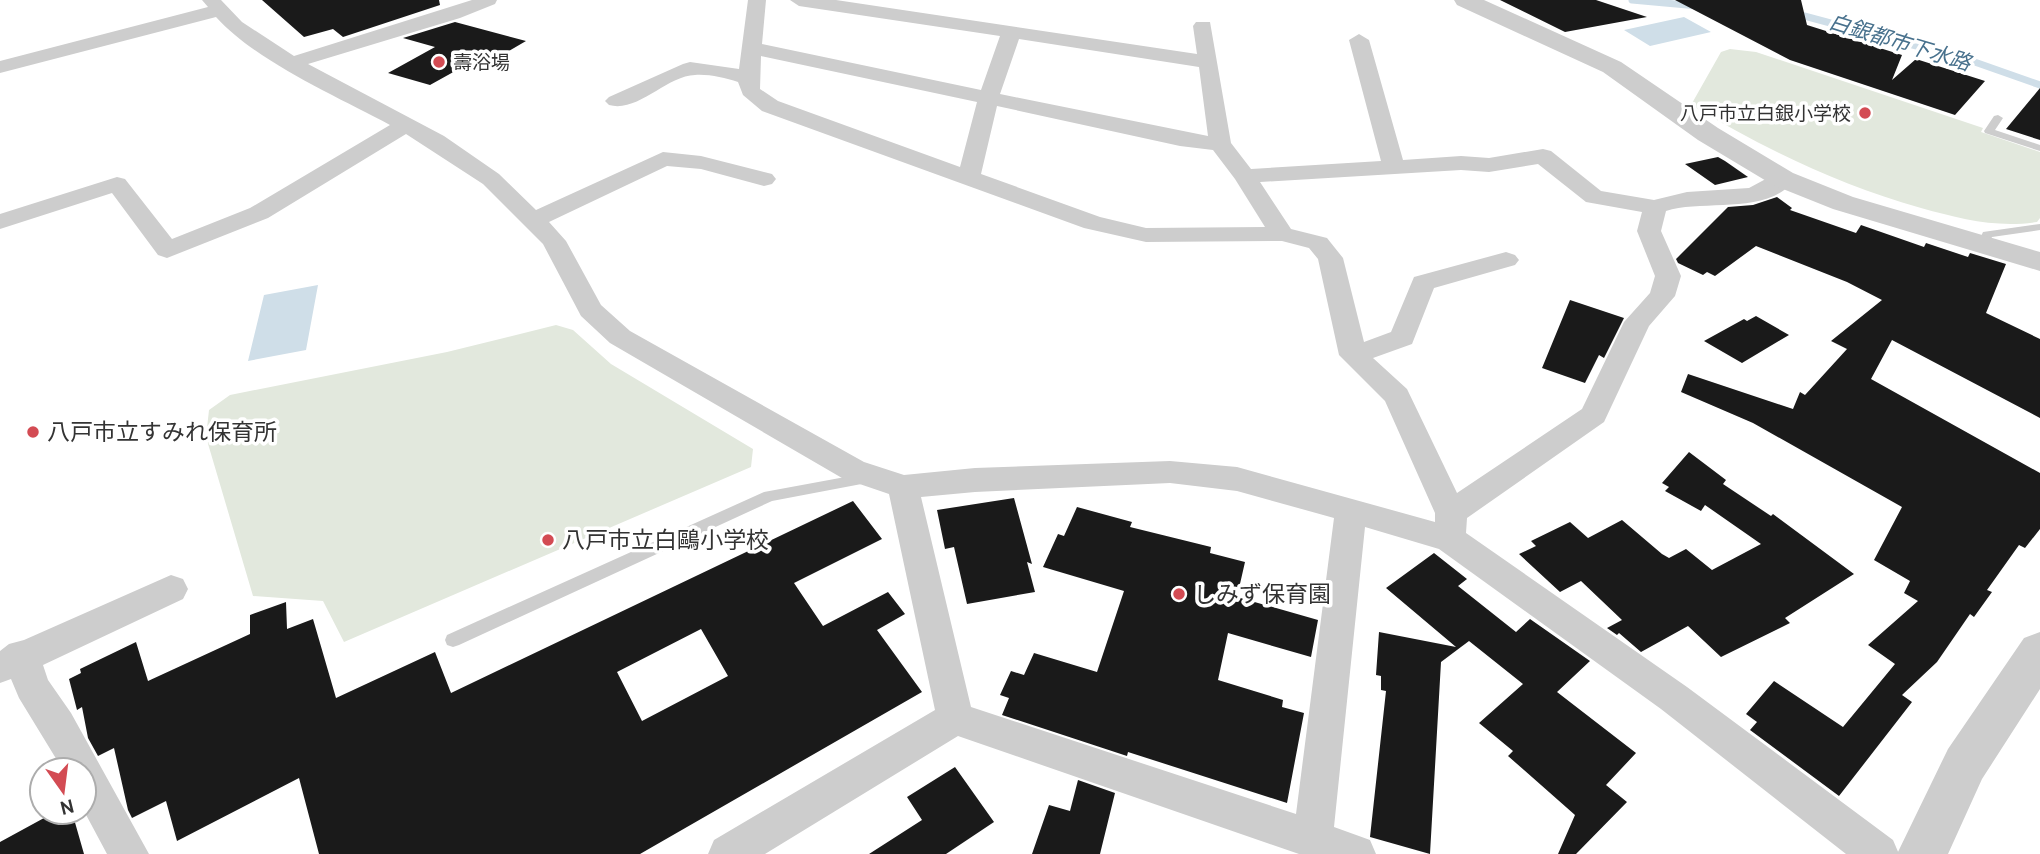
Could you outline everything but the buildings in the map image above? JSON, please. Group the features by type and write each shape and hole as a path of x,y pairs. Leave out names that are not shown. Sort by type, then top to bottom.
{"street":[{"path":"290,63 453,14 488,0"},
{"path":"757,0 748,78 750,91 769,106 1093,223 1146,235 1282,234 1318,243 1330,258 1353,355 1397,396 1450,526"},
{"path":"799,0 1208,62"},
{"path":"1465,0 1612,67 1708,134 1783,179 1843,203 2040,262"},
{"path":"0,67 215,5 235,26 290,63 436,141 491,179 554,240 590,310 620,337 853,470 887,482 1170,472 1237,479 1351,510 1450,526 1879,854"},
{"path":"1203,26 1220,144 1245,176 1282,234"},
{"path":"969,176 988,99 1011,33"},
{"path":"1359,40 1394,167"},
{"path":"752,48 1180,139 1220,144"},
{"path":"616,101 690,68 727,72 748,78"},
{"path":"0,222 117,184 167,250 260,213 405,125"},
{"path":"1245,176 1461,163 1489,165 1543,156 1594,197 1655,207 1667,201 1733,198 1759,193 1772,189 1783,179"},
{"path":"533,220 663,159 680,158 764,179"},
{"path":"1450,526 1594,415 1637,322 1662,296 1668,276 1649,231 1655,207"},
{"path":"1353,355 1402,338 1423,283 1506,260"},
{"path":"887,482 955,718"},
{"path":"1313,838 1351,510"},
{"path":"74,756 32,687 11,661 171,589"},
{"path":"1922,854 1965,764 2040,651"},
{"path":"728,854 955,718 1356,854"},
{"path":"98,798 129,854"}],"lane":[{"path":"1998,118 1989,131 2040,148"},
{"path":"1983,245 1987,234 2040,227"},
{"path":"453,640 769,496 887,482"}],"shaded area":[{"path":"1684,17 1711,32 1650,46 1624,30"},
{"path":"1730,49 1756,52 1983,128 1981,132 2040,152 2040,218 2037,222 2022,224 1993,223 1921,208 1832,177 1747,136 1691,105 1721,52"},
{"path":"318,285 306,350 248,361 264,295"},
{"path":"556,325 573,330 611,364 753,449 751,467 344,642 323,601 253,596 206,437 209,410 230,395 447,352"}],"waterway":[{"name":"白銀都市下水路","path":"1632,0 1698,6"},
{"name":"白銀都市下水路","path":"1793,13 1969,60 2040,85"}],"place":[{"name":"壽浴場","path":"439,62"},
{"name":"八戸市立白銀小学校","path":"1865,113"},
{"name":"八戸市立すみれ保育所","path":"33,432"},
{"name":"八戸市立白鷗小学校","path":"548,540"},
{"name":"しみず保育園","path":"1179,594"}]}
